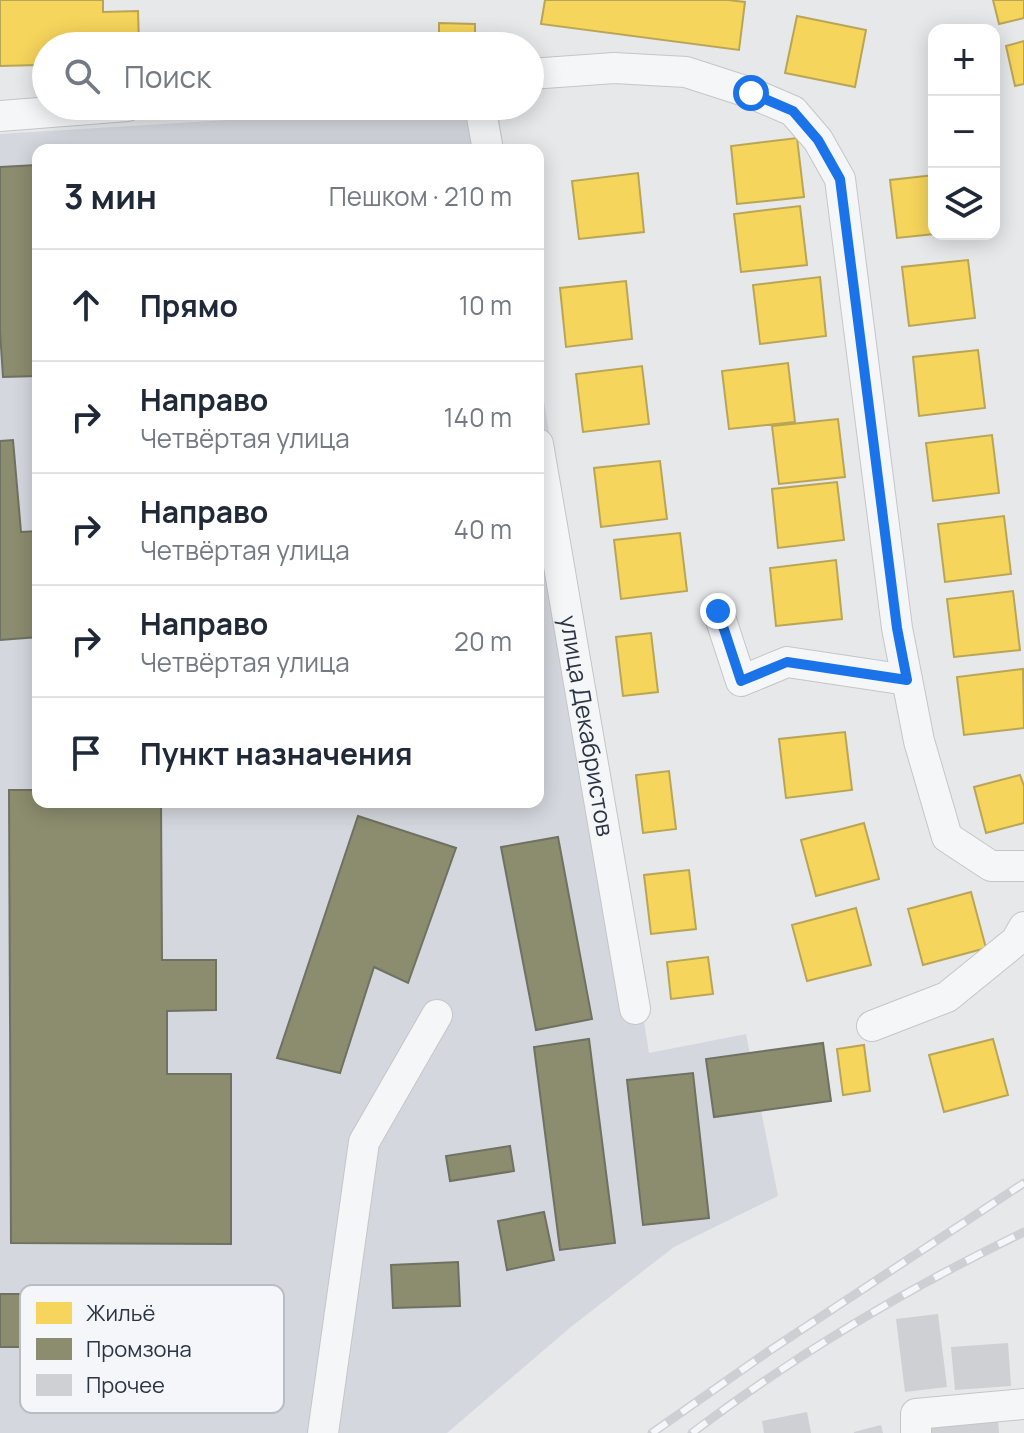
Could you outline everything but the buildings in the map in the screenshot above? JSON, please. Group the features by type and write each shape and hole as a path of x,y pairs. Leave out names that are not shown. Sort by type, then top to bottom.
{"street":[{"path":"544,73 614,68 686,72 751,93 793,111 818,140 840,179 897,628 919,741 947,837 991,866 1024,866"},
{"path":"0,116 32,113"},
{"path":"483,120 487,144"},
{"name":"улица Декабристов","path":"544,479 635,1009"},
{"path":"718,611 741,681 787,662 907,680"},
{"path":"872,1026 947,997 1016,941 1024,927"},
{"path":"323,1433 364,1142 437,1015"},
{"path":"916,1424 1019,1414"}],"shaded area":[{"path":"228,120 499,120 503,144 32,144 32,808 544,808 544,401 649,1053 746,1034 778,1196 674,1247 572,1326 447,1433 0,1433 0,134"}],"railway":[{"path":"652,1433 769,1351 1024,1183"},
{"path":"692,1433 853,1324 1024,1232"}],"route":[{"path":"718,611 741,681 787,662 907,680 897,628 840,179 818,140 793,111 751,93"}]}
